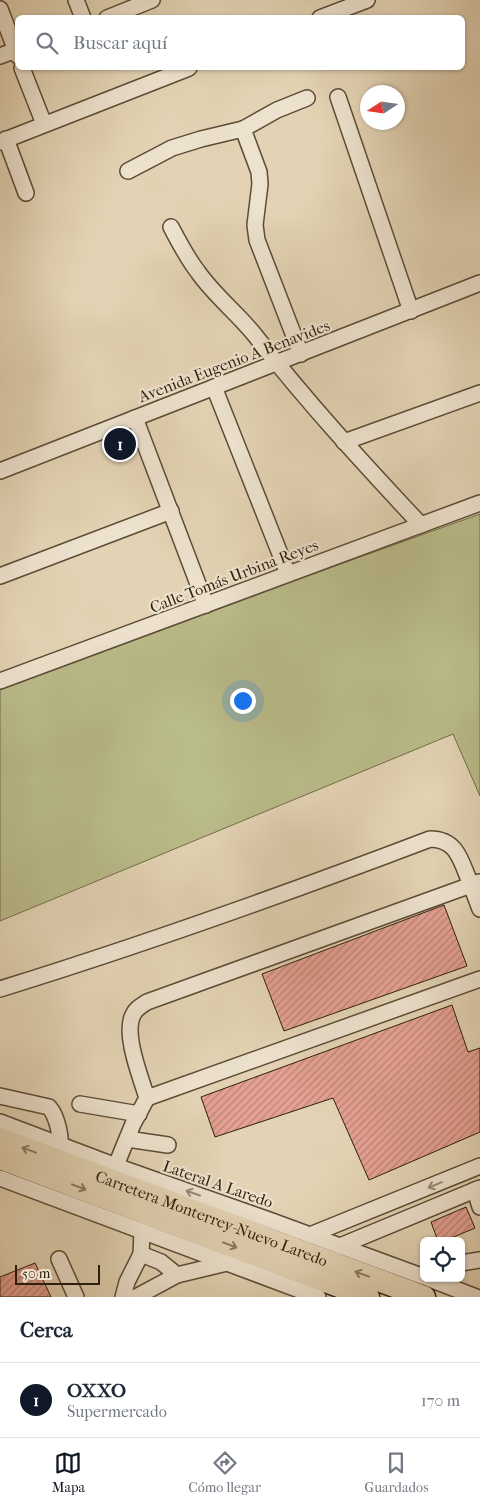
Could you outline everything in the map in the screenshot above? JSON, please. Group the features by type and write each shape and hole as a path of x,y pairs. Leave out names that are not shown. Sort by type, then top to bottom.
{"highway":[{"name":"Carretera Monterrey-Nuevo Laredo","path":"0,1139 59,1153 113,1173 424,1297"},
{"path":"0,1158 368,1297"}],"street":[{"path":"76,0 82,15"},
{"path":"114,15 152,0"},
{"path":"328,15 368,0"},
{"path":"0,9 15,47"},
{"path":"0,56 15,52"},
{"path":"23,70 44,124"},
{"path":"26,193 3,140 184,70"},
{"path":"338,97 411,310"},
{"path":"128,171 172,148 243,129 277,110 307,98"},
{"path":"243,129 259,172 260,184 255,225 257,240 301,354"},
{"path":"171,227 186,256 198,273 253,333 276,364 344,442 421,525"},
{"name":"Avenida Eugenio A Benavides","path":"0,471 480,283"},
{"path":"214,387 288,574"},
{"path":"344,442 480,393"},
{"path":"134,418 206,605"},
{"name":"Calle Tomás Urbina Reyes","path":"0,682 480,503"},
{"path":"0,576 171,511"},
{"path":"0,989 64,970 314,883 430,839 442,839 453,845 475,883 480,909"},
{"path":"113,1173 147,1098 132,1044 130,1026 132,1016 137,1008 147,1002 475,883"},
{"path":"147,1098 480,979"},
{"path":"0,1096 49,1107 56,1121 59,1153"},
{"path":"80,1104 139,1114"},
{"path":"0,1122 59,1153"},
{"path":"127,1140 168,1145"},
{"path":"310,1235 480,1166"},
{"name":"Lateral A Laredo","path":"113,1173 310,1235 420,1276"},
{"path":"0,1178 318,1297"},
{"path":"340,1246 477,1189 480,1207"},
{"path":"123,1297 127,1282 141,1254 142,1231"},
{"path":"141,1254 160,1262 177,1276"},
{"path":"59,1259 76,1297"},
{"path":"465,1262 480,1260"},
{"path":"136,1297 177,1276 227,1263"},
{"name":"Lateral A Laredo","path":"437,1282 476,1297"}],"green space":[{"path":"480,514 480,796 453,734 0,921 0,686"}],"building":[{"path":"444,905 467,966 284,1031 262,974"},
{"path":"452,1005 468,1052 480,1048 480,1132 369,1180 333,1098 215,1137 201,1097"},
{"path":"466,1207 475,1228 454,1237 437,1237 431,1222"},
{"path":"35,1263 51,1297 0,1297 0,1277"}],"place":[{"name":"OXXO","path":"120,444"}]}
